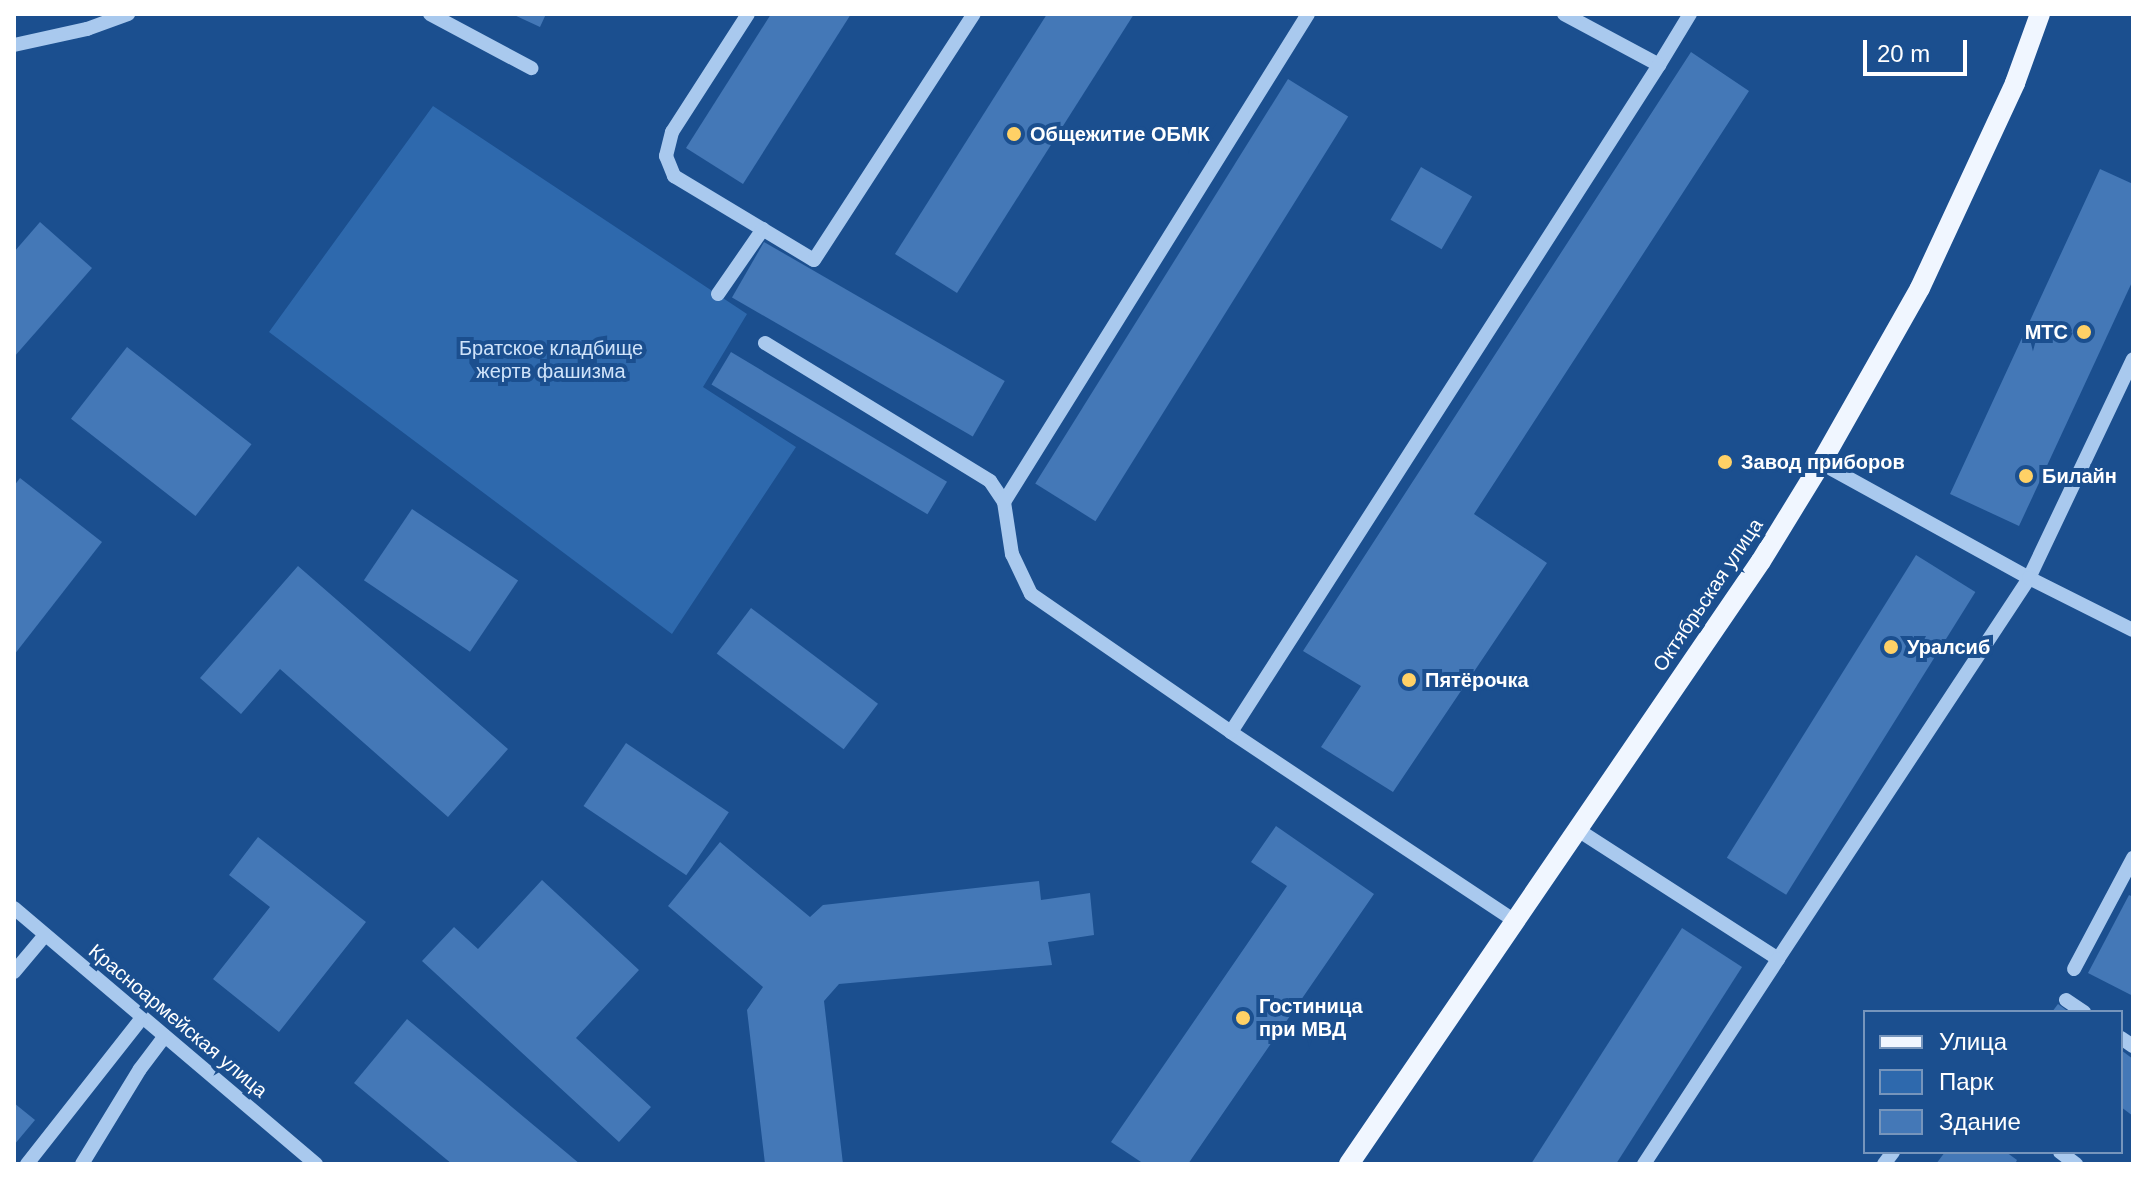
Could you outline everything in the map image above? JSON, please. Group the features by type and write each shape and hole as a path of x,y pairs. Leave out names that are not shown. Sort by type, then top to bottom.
{"main road":[{"name":"Октябрьская улица","path":"1349,1164 1761,561 1821,463 1920,288 2015,83 2040,14"}],"street":[{"path":"14,45 87,29 128,14"},
{"path":"430,14 531,68"},
{"path":"748,14 672,132 666,156 674,176 814,260 974,14"},
{"path":"1004,502 1308,14"},
{"path":"1564,14 1659,65"},
{"path":"1231,732 1690,14"},
{"path":"718,294 763,229"},
{"path":"765,343 961,460 990,481 1004,502 1012,554 1031,594 1515,921"},
{"path":"1644,1164 2029,578 2133,359"},
{"path":"1821,463 2029,578 2133,630"},
{"path":"1578,830 1778,959"},
{"path":"2074,969 2133,858"},
{"name":"Красноармейская улица","path":"14,908 316,1164"},
{"path":"14,972 45,935"},
{"path":"2066,1000 2081,1010"},
{"path":"27,1164 142,1018"},
{"path":"82,1164 140,1069 165,1036"}],"green space":[{"name":"Братское кладбище жертв фашизма","path":"433,106 747,314 703,387 796,447 672,634 269,332"}],"building":[{"path":"512,14 546,14 540,27"},
{"path":"771,14 851,14 743,184 686,148"},
{"name":"Общежитие ОБМК","path":"1047,14 1134,14 957,293 895,254"},
{"path":"1691,52 1749,91 1474,514 1547,563 1393,792 1321,747 1361,686 1303,651"},
{"path":"1288,79 1348,117 1095,521 1035,484"},
{"path":"1421,167 1472,196 1442,249 1390,220"},
{"path":"2100,169 2133,184 2133,280 2019,526 1950,494"},
{"path":"40,222 92,268 14,357 14,252"},
{"path":"764,242 1005,381 973,436 732,297"},
{"path":"127,347 252,444 195,516 71,419"},
{"path":"731,352 947,482 927,514 711,385"},
{"path":"20,478 102,542 14,655 14,486"},
{"path":"412,509 518,581 470,652 364,580"},
{"path":"1916,555 1975,592 1786,895 1727,858"},
{"path":"298,566 508,749 448,817 280,669 241,714 200,678"},
{"path":"751,608 878,704 844,749 717,654"},
{"path":"626,743 729,812 686,875 584,806"},
{"name":"Гостиница при МВД","path":"1276,826 1374,894 1188,1164 1144,1164 1111,1142 1287,886 1251,862"},
{"path":"258,837 366,922 279,1032 213,979 270,907 229,875"},
{"path":"720,842 810,917 823,905 1039,881 1041,900 1090,893 1094,935 1048,942 1052,965 839,984 824,1001 843,1164 765,1164 747,1010 763,987 668,906"},
{"path":"542,880 639,970 576,1038 651,1107 619,1142 422,961 454,927 478,949"},
{"path":"2129,895 2133,897 2133,996 2088,973"},
{"path":"1682,928 1742,967 1616,1164 1531,1164"},
{"path":"407,1019 580,1164 452,1164 354,1083"},
{"path":"2123,1052 2133,1059 2133,1116 2123,1108"},
{"path":"14,1103 35,1120 14,1145"},
{"path":"1944,1154 2009,1154 2017,1160 2015,1164 1936,1164"}],"place":[{"name":"Общежитие ОБМК","path":"1014,134"},
{"name":"МТС","path":"2084,332"},
{"name":"Завод приборов","path":"1725,462"},
{"name":"Билайн","path":"2026,476"},
{"name":"Уралсиб","path":"1891,647"},
{"name":"Пятёрочка","path":"1409,680"},
{"name":"Гостиница при МВД","path":"1243,1018"}]}
